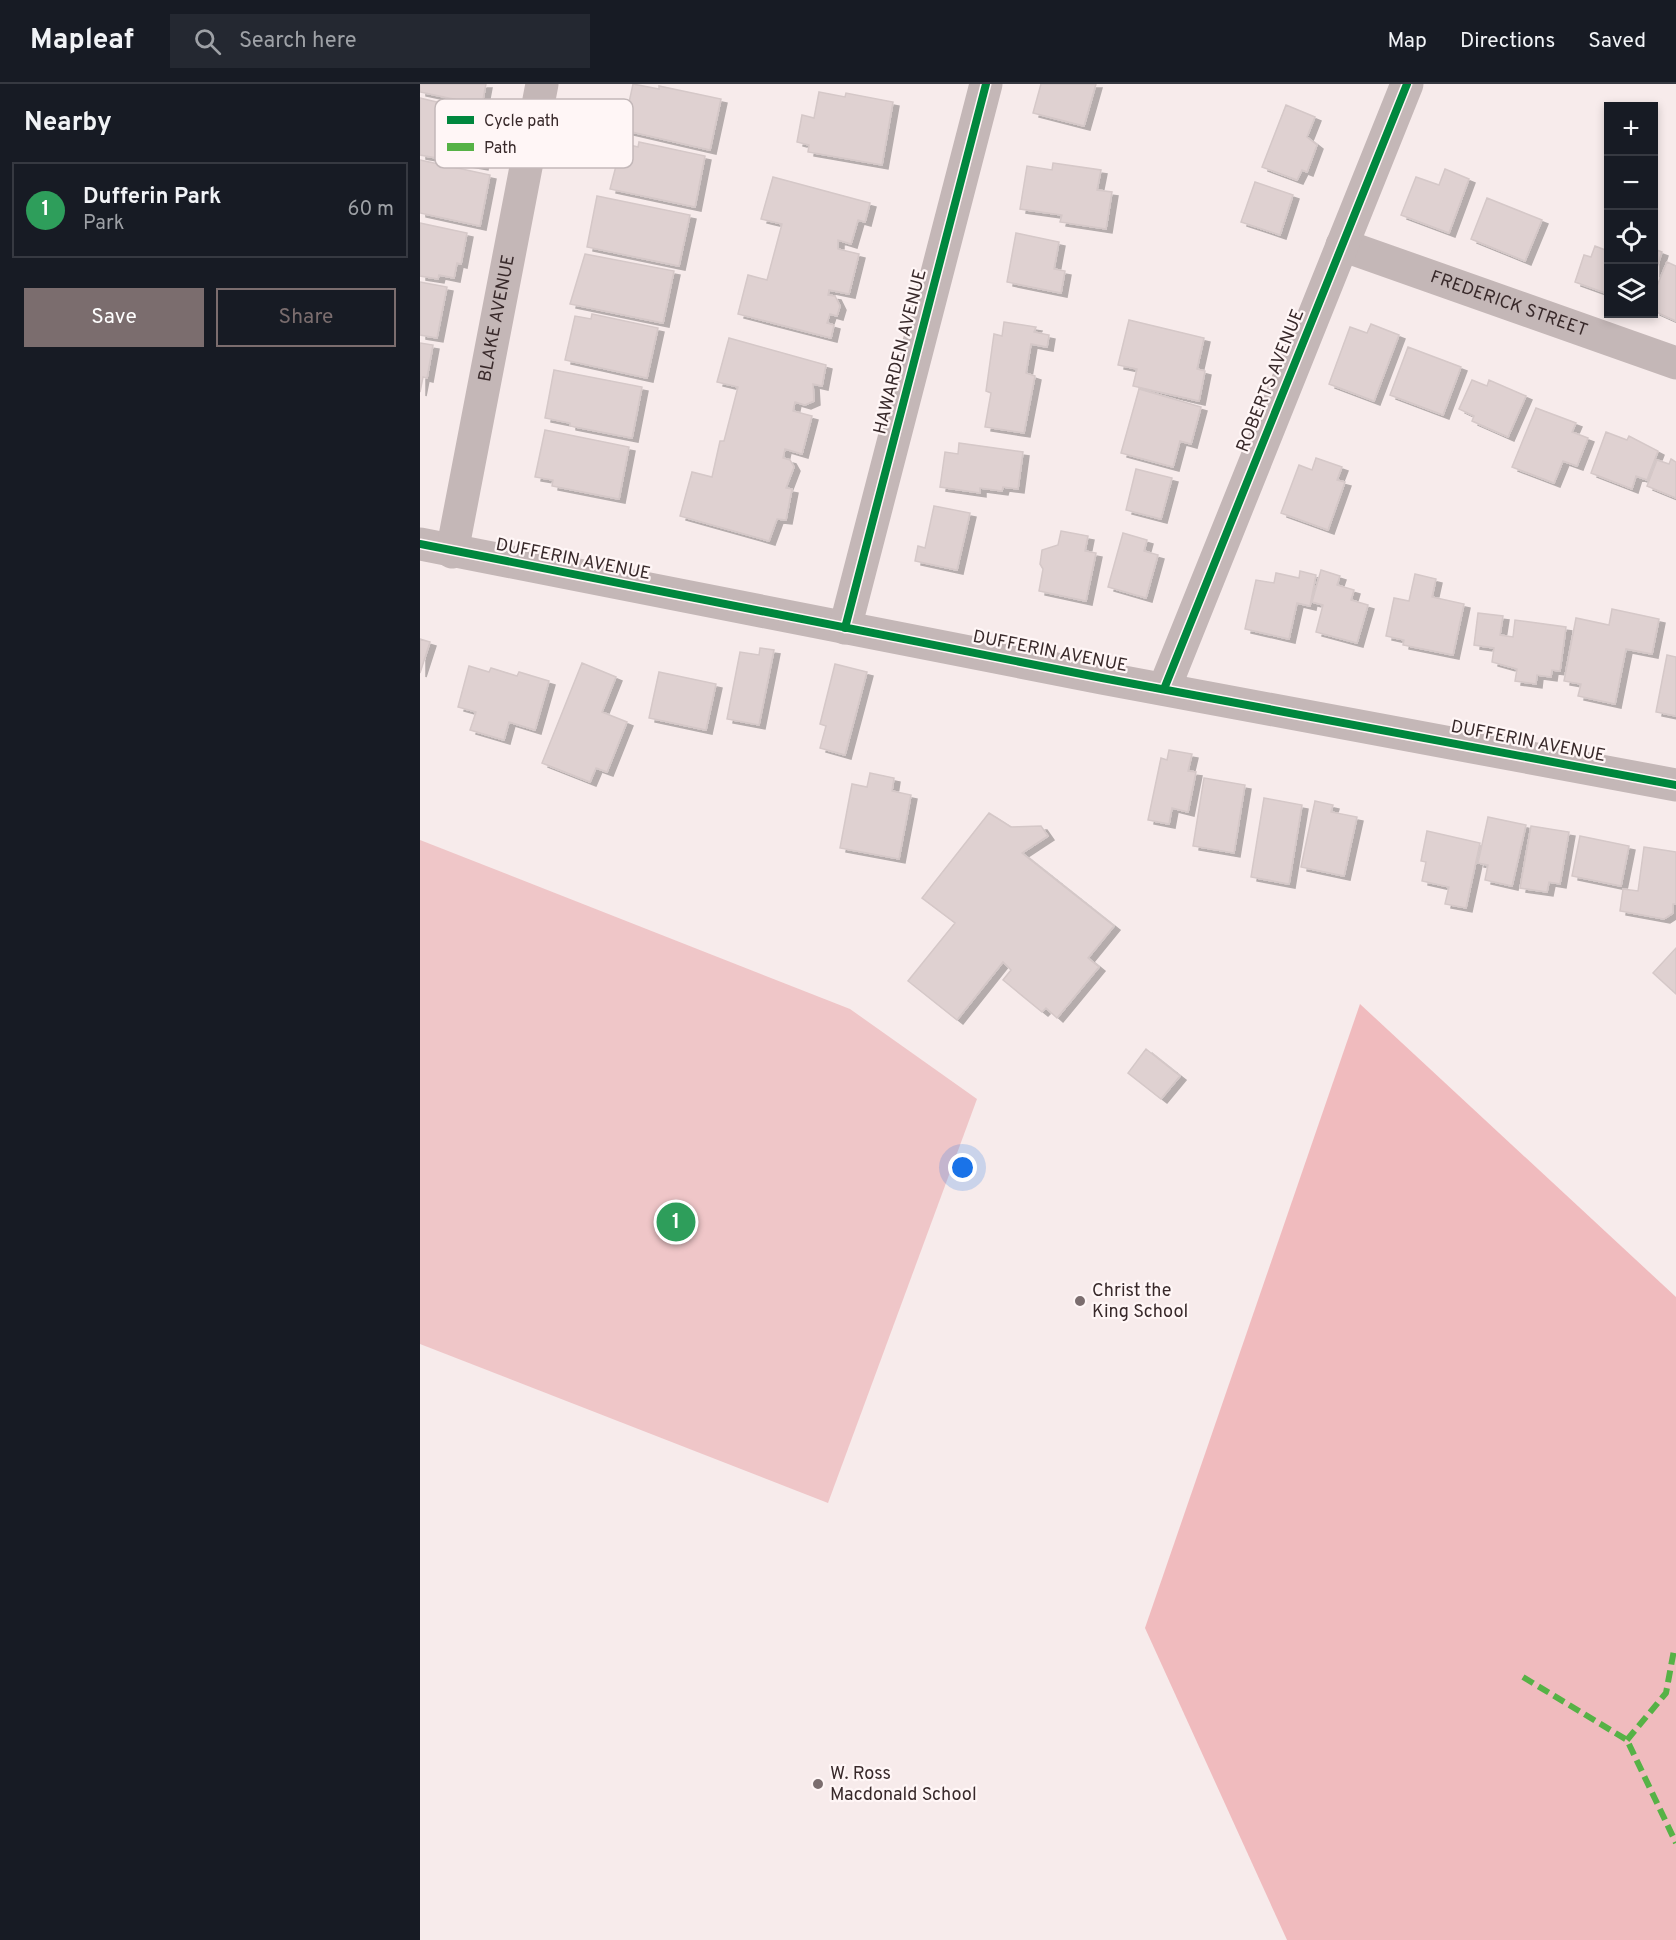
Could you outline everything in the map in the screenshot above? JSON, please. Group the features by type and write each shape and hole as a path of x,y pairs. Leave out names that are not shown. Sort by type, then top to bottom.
{"street":[{"name":"BLAKE AVENUE","path":"539,99 542,84"},
{"name":"HAWARDEN AVENUE","path":"845,628 986,84"},
{"name":"ROBERTS AVENUE","path":"1164,689 1407,84"},
{"name":"BLAKE AVENUE","path":"452,552 526,168"},
{"name":"FREDERICK STREET","path":"1342,245 1676,363"},
{"name":"DUFFERIN AVENUE","path":"420,544 845,628 1676,785"}],"shaded area":[{"path":"420,840 850,1009 977,1099 828,1503 420,1344"},
{"path":"1360,1004 1676,1297 1676,1940 1287,1940 1145,1628"}],"building":[{"path":"420,84 486,84 483,99 453,99 420,92"},
{"path":"633,84 659,89 659,86 721,99 710,150 633,132 633,99 630,99"},
{"path":"1041,84 1096,84 1084,126 1033,113"},
{"path":"819,92 845,97 846,93 893,102 882,165 808,152 809,145 797,142 802,115 814,118"},
{"path":"420,98 435,102 435,158 420,155"},
{"path":"1286,105 1315,117 1307,137 1317,145 1307,172 1302,170 1297,180 1262,167"},
{"path":"639,142 705,156 695,207 610,189 615,168 633,168 633,146 638,147"},
{"path":"420,160 435,163 435,168 457,168 490,175 480,226 420,213"},
{"path":"1053,163 1101,170 1097,190 1112,192 1106,229 1060,222 1062,215 1020,209 1027,166 1052,170"},
{"path":"1445,169 1469,179 1449,233 1401,215 1416,177 1439,185"},
{"path":"773,177 870,203 865,222 858,220 851,244 838,240 838,249 859,254 849,294 829,290 828,295 835,296 840,306 837,316 830,314 827,323 834,325 831,338 738,314 748,275 767,280 782,224 761,219"},
{"path":"1255,182 1293,195 1280,235 1241,222"},
{"path":"597,196 690,215 679,266 587,247"},
{"path":"1487,198 1542,220 1525,261 1471,239"},
{"path":"420,223 467,233 461,264 457,263 454,278 439,275 438,279 420,276"},
{"path":"1016,233 1059,242 1054,269 1065,271 1061,293 1007,282"},
{"path":"1595,246 1604,249 1604,293 1575,282 1584,255 1591,257"},
{"path":"1658,250 1662,252 1658,264"},
{"path":"585,254 674,271 663,323 570,304"},
{"path":"1667,262 1676,266 1676,321 1658,313 1658,283"},
{"path":"420,282 447,287 437,338 420,335"},
{"path":"592,314 658,328 647,378 565,360 575,316 591,319"},
{"path":"1129,320 1204,338 1197,369 1205,371 1199,401 1133,386 1137,369 1118,365"},
{"path":"1004,322 1036,327 1034,332 1049,335 1047,347 1031,344 1026,373 1035,376 1024,433 985,427 991,393 986,391 994,334 1002,336"},
{"path":"1371,324 1399,335 1374,401 1329,384 1350,327 1367,333"},
{"path":"729,338 826,365 822,386 813,384 814,401 805,405 795,402 793,411 812,416 802,454 785,449 783,458 790,460 794,467 786,488 792,489 786,520 777,519 769,541 680,516 692,472 712,477 720,441 724,441 738,387 717,382"},
{"path":"420,343 433,345 427,378 423,377 420,392"},
{"path":"1408,347 1461,367 1443,415 1390,395"},
{"path":"554,370 642,387 632,438 570,426 570,423 545,418"},
{"path":"1472,380 1487,386 1489,380 1526,396 1508,437 1472,421 1474,416 1459,409"},
{"path":"1139,389 1201,407 1191,444 1180,441 1173,467 1121,453"},
{"path":"1536,408 1576,423 1572,432 1588,438 1577,466 1563,461 1554,483 1512,467"},
{"path":"545,430 629,447 619,499 552,486 553,480 535,477"},
{"path":"1606,432 1627,440 1629,436 1658,451 1647,480 1636,476 1632,489 1591,473"},
{"path":"959,443 1023,452 1018,489 1003,487 1002,491 980,488 980,493 940,487 945,452 958,454"},
{"path":"1316,458 1342,467 1337,480 1345,482 1328,530 1281,513 1299,465 1312,470"},
{"path":"1671,459 1676,462 1676,498 1647,486 1657,460 1669,464"},
{"path":"1136,469 1172,478 1161,519 1126,510"},
{"path":"934,506 970,513 957,570 915,561 918,546 925,548"},
{"path":"1061,531 1088,536 1085,551 1096,553 1086,601 1039,591 1043,569 1040,564 1042,550 1058,545"},
{"path":"1123,533 1147,540 1144,551 1158,555 1146,598 1108,587"},
{"path":"1321,570 1340,576 1337,585 1354,590 1351,600 1368,605 1357,643 1316,632 1323,605 1312,602"},
{"path":"1300,571 1316,575 1310,606 1297,603 1289,639 1245,629 1256,580 1274,583 1276,573 1299,578"},
{"path":"1415,574 1436,579 1432,597 1464,604 1453,655 1403,645 1404,640 1386,636 1394,598 1409,601"},
{"path":"1612,609 1659,619 1652,654 1626,649 1615,704 1578,696 1581,684 1564,681 1576,618 1609,625"},
{"path":"1478,613 1503,616 1500,635 1513,637 1515,620 1566,627 1560,671 1552,670 1551,677 1537,675 1536,684 1515,681 1517,669 1492,662 1494,648 1474,645"},
{"path":"420,639 430,642 420,673"},
{"path":"760,648 774,650 759,725 727,719 740,652 759,655"},
{"path":"1667,655 1676,657 1676,716 1656,712"},
{"path":"582,663 616,677 602,712 627,722 607,772 596,768 590,782 542,763"},
{"path":"835,664 867,672 845,755 820,748 826,726 820,724"},
{"path":"469,666 489,672 491,668 517,676 519,672 549,681 535,730 509,722 504,740 470,730 476,712 458,707"},
{"path":"659,672 716,684 706,730 649,718"},
{"path":"1169,750 1192,754 1188,771 1196,772 1188,812 1172,808 1169,824 1148,820 1161,758 1167,760"},
{"path":"870,773 894,778 892,791 911,795 899,859 840,848 852,784 867,787"},
{"path":"1204,778 1245,785 1234,853 1193,846"},
{"path":"1264,798 1302,805 1289,884 1251,877"},
{"path":"1315,801 1333,805 1331,812 1357,817 1344,876 1301,867"},
{"path":"989,813 1011,827 1041,826 1048,836 1022,853 1114,926 1088,958 1099,967 1057,1018 1046,1008 1042,1012 1003,980 1011,970 1003,962 957,1020 908,981 955,923 922,898"},
{"path":"1488,817 1526,825 1512,886 1485,880 1488,865 1478,863"},
{"path":"1531,826 1569,832 1560,884 1549,882 1547,892 1520,888"},
{"path":"1427,831 1480,843 1466,908 1445,904 1449,887 1422,881 1426,862 1421,861"},
{"path":"1580,836 1629,846 1621,886 1572,876"},
{"path":"1644,847 1676,852 1676,904 1673,904 1673,913 1664,919 1620,911 1623,889 1638,891"},
{"path":"1676,948 1676,994 1653,973"},
{"path":"1146,1049 1180,1076 1161,1099 1128,1073"}],"marked path":[{"path":"1627,1740 1666,1693 1674,1650"},
{"path":"1523,1677 1627,1740 1676,1843"}],"cycle path":[{"path":"845,628 986,84"},
{"path":"1164,689 1407,84"},
{"path":"420,544 1102,678 1676,785"}],"place":[{"name":"Dufferin Park","path":"676,1222"},
{"name":"Christ the King School","path":"1080,1301"},
{"name":"W. Ross Macdonald School","path":"818,1784"}]}
